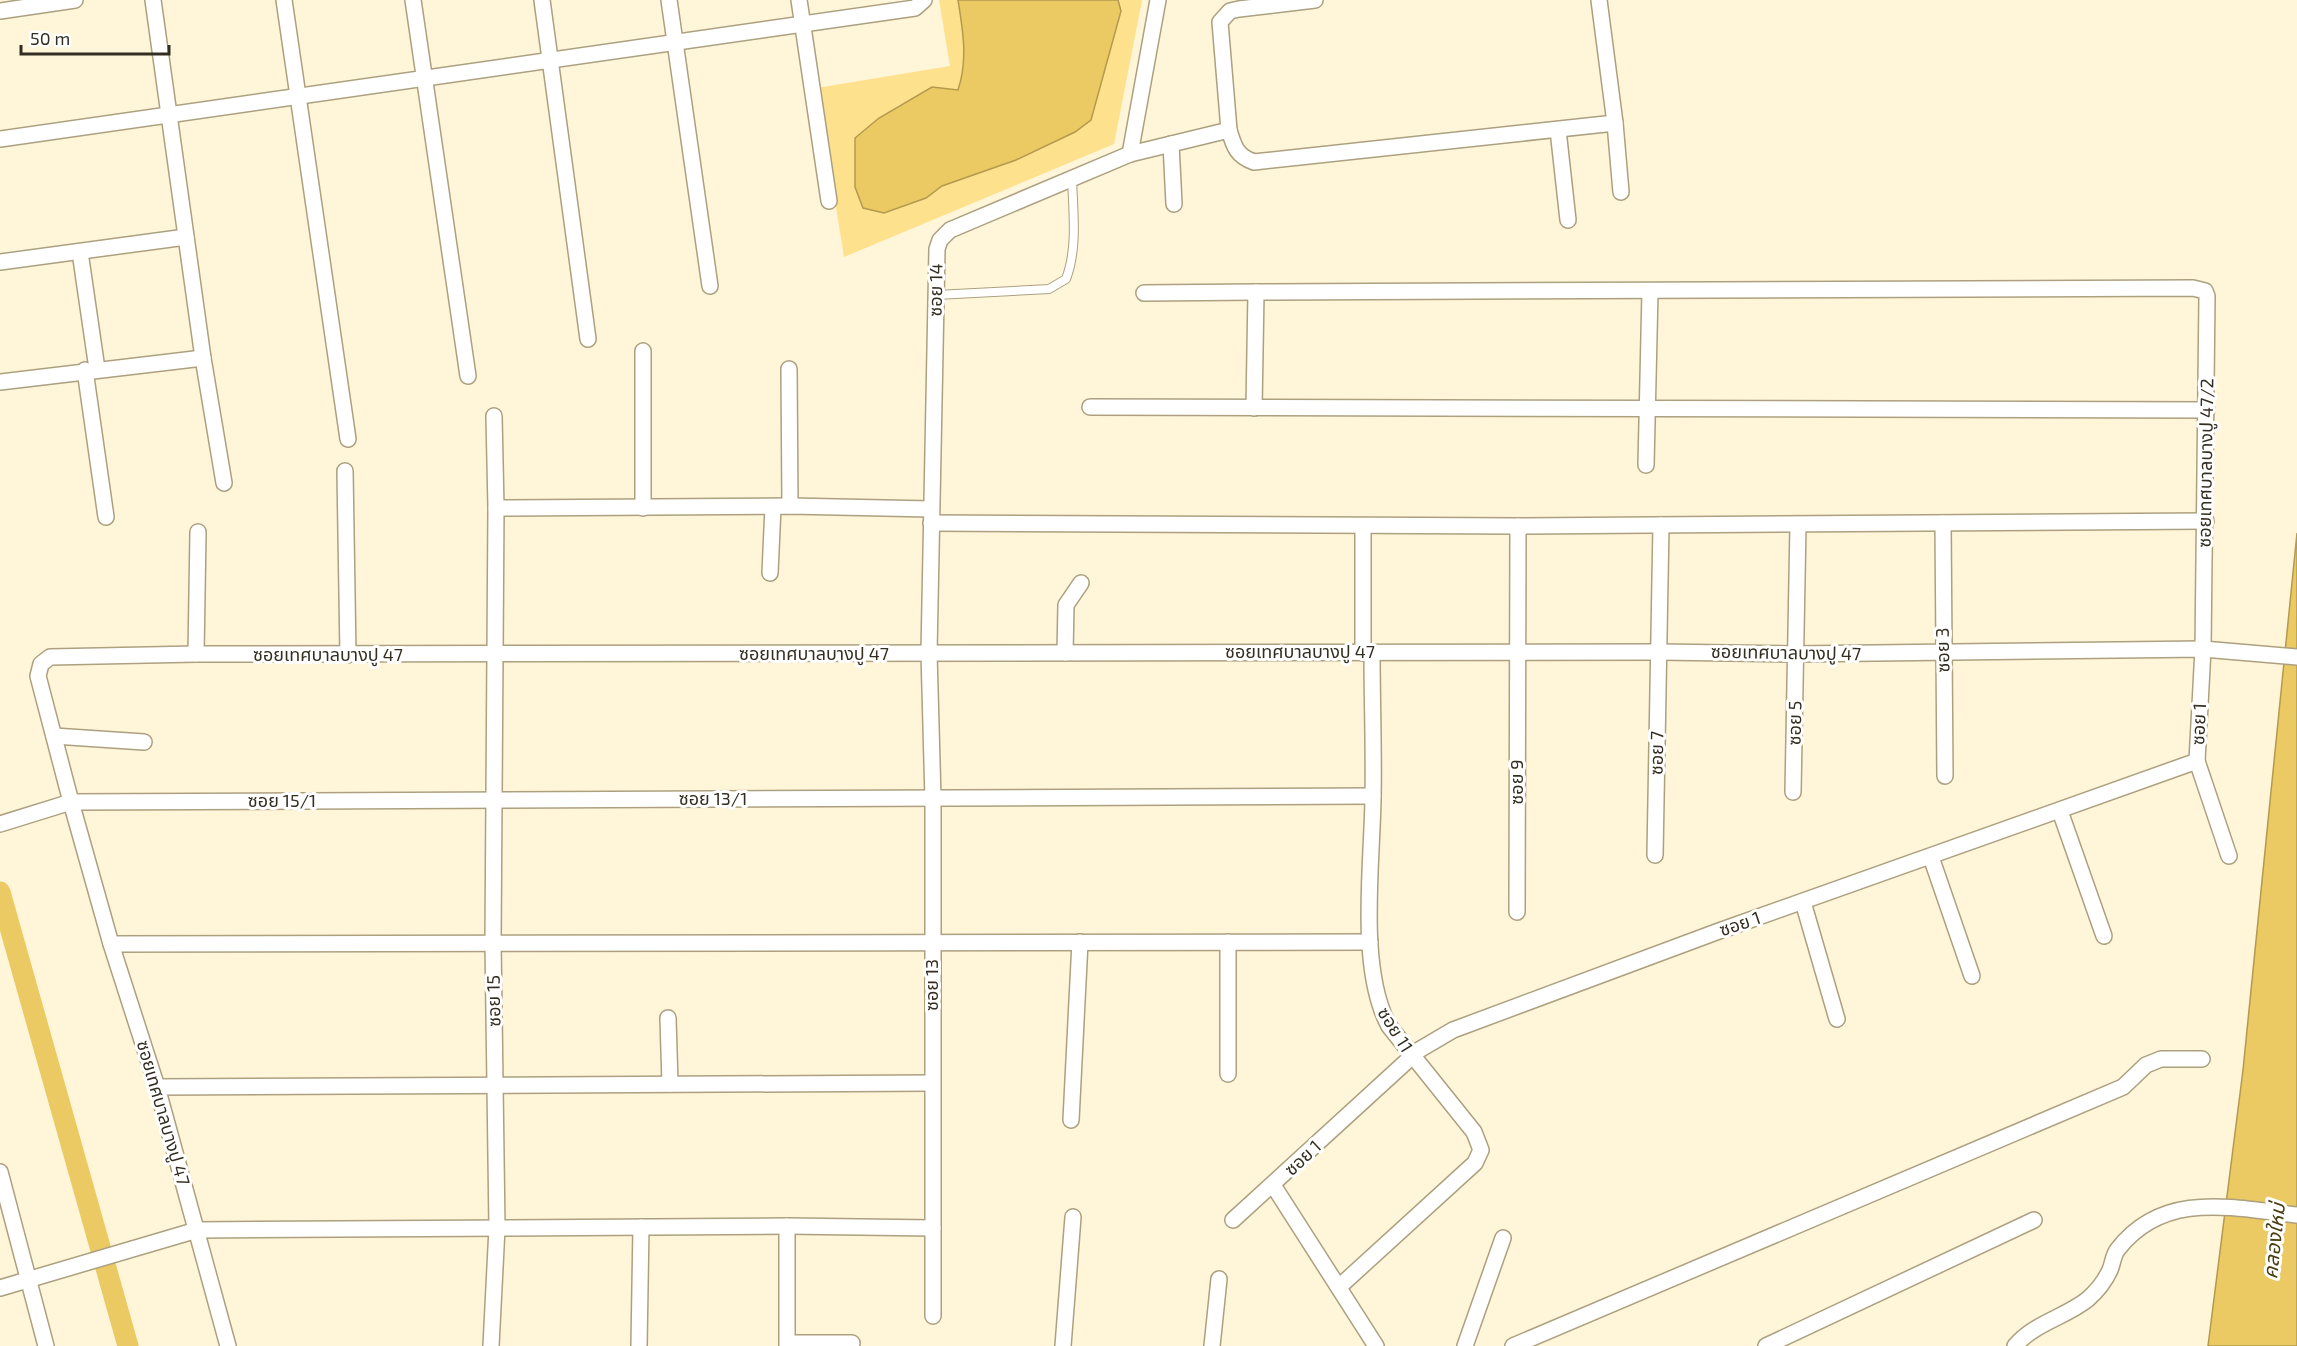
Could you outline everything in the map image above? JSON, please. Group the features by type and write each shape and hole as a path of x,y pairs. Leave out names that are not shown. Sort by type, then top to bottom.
{"street":[{"path":"0,10 75,0"},
{"path":"153,0 203,357 224,483"},
{"path":"284,0 348,439"},
{"path":"413,0 468,376"},
{"path":"542,0 588,339"},
{"path":"669,0 710,286"},
{"path":"800,0 829,201"},
{"path":"0,139 675,40 915,8 924,0"},
{"path":"1130,154 1158,0"},
{"path":"1315,0 1230,11 1220,22 1229,130 1238,153 1254,162 1615,123"},
{"path":"1599,0 1615,123 1621,192"},
{"name":"ซอย 14","path":"929,653 937,249 943,234 1130,154 1229,130"},
{"path":"1558,130 1569,220"},
{"path":"1171,144 1174,204"},
{"path":"0,262 186,237"},
{"path":"80,252 106,517"},
{"name":"ซอยเทศบาลบางปู 47/2","path":"1650,292 2193,288 2205,291 2207,296 2207,410 2203,649"},
{"path":"1254,408 1256,292"},
{"path":"1144,293 1650,292 1646,465"},
{"path":"643,351 643,508"},
{"path":"0,382 203,357"},
{"path":"789,369 790,506"},
{"path":"1090,407 2207,410"},
{"name":"ซอย 15","path":"491,1346 497,1228 493,942 495,416"},
{"path":"345,471 348,655"},
{"path":"496,508 790,506 931,516 1363,526 2206,521"},
{"path":"770,573 773,507"},
{"name":"ซอย 3","path":"1943,523 1945,776"},
{"name":"ซอย 7","path":"1654,855 1661,525"},
{"name":"ซอย 5","path":"1793,792 1798,525"},
{"name":"ซอย 11","path":"1339,1287 1475,1163 1481,1150 1474,1132 1411,1058 1378,1007 1372,982 1370,942 1373,796 1363,526"},
{"name":"ซอย 9","path":"1517,912 1518,526"},
{"path":"196,654 198,532"},
{"path":"1065,653 1066,605 1081,583"},
{"name":"ซอยเทศบาลบางปู 47","path":"228,1346 157,1087 111,944 38,676 41,664 50,657 196,654 1367,652 1943,654 2203,649 2297,657"},
{"name":"ซอย 1","path":"1233,1220 1411,1058 1434,1040 1453,1030 2196,761 2203,649"},
{"name":"ซอย 13","path":"929,653 933,799 933,1316"},
{"path":"54,736 144,742"},
{"path":"2196,761 2229,856"},
{"name":"ซอย 13/1","path":"494,799 1373,796"},
{"name":"ซอย 15/1","path":"0,824 71,802 494,799"},
{"path":"2060,811 2104,936"},
{"path":"1931,857 1972,976"},
{"path":"1803,902 1837,1019"},
{"path":"1071,1120 1080,942"},
{"path":"1228,942 1228,1074"},
{"path":"111,944 1370,942"},
{"path":"668,1018 670,1084"},
{"path":"1513,1346 2123,1087 2146,1065 2161,1059 2202,1059"},
{"path":"157,1087 932,1083"},
{"path":"0,1172 46,1346"},
{"path":"1273,1185 1376,1346"},
{"path":"2015,1346 2022,1338 2092,1295 2110,1270 2116,1251 2142,1226 2160,1215 2180,1208 2220,1206 2297,1215"},
{"path":"1062,1346 1073,1217"},
{"path":"1766,1346 2034,1220"},
{"path":"787,1226 788,1344 852,1343"},
{"path":"0,1288 197,1230 787,1226 933,1228"},
{"path":"639,1346 641,1227"},
{"path":"1465,1346 1503,1238"},
{"path":"1212,1346 1219,1279"}],"lane":[{"path":"936,295 1049,289 1066,279 1070,268 1074,229 1072,177"}],"shaded area":[{"path":"939,0 958,0 964,57 958,90 899,105 855,138 926,198 942,186 1016,160 1091,120 1121,11 1118,0 1142,0 1114,144 844,257 817,88 950,66"}],"water":[{"path":"958,0 1118,0 1121,11 1091,120 1075,132 1016,160 942,186 926,198 884,213 863,208 855,187 855,138 879,118 932,87 958,90 964,57"},
{"name":"คลองใหม่","path":"2297,533 2297,1346 2208,1346 2243,1070"}],"waterway":[{"path":"0,892 128,1346"}]}
